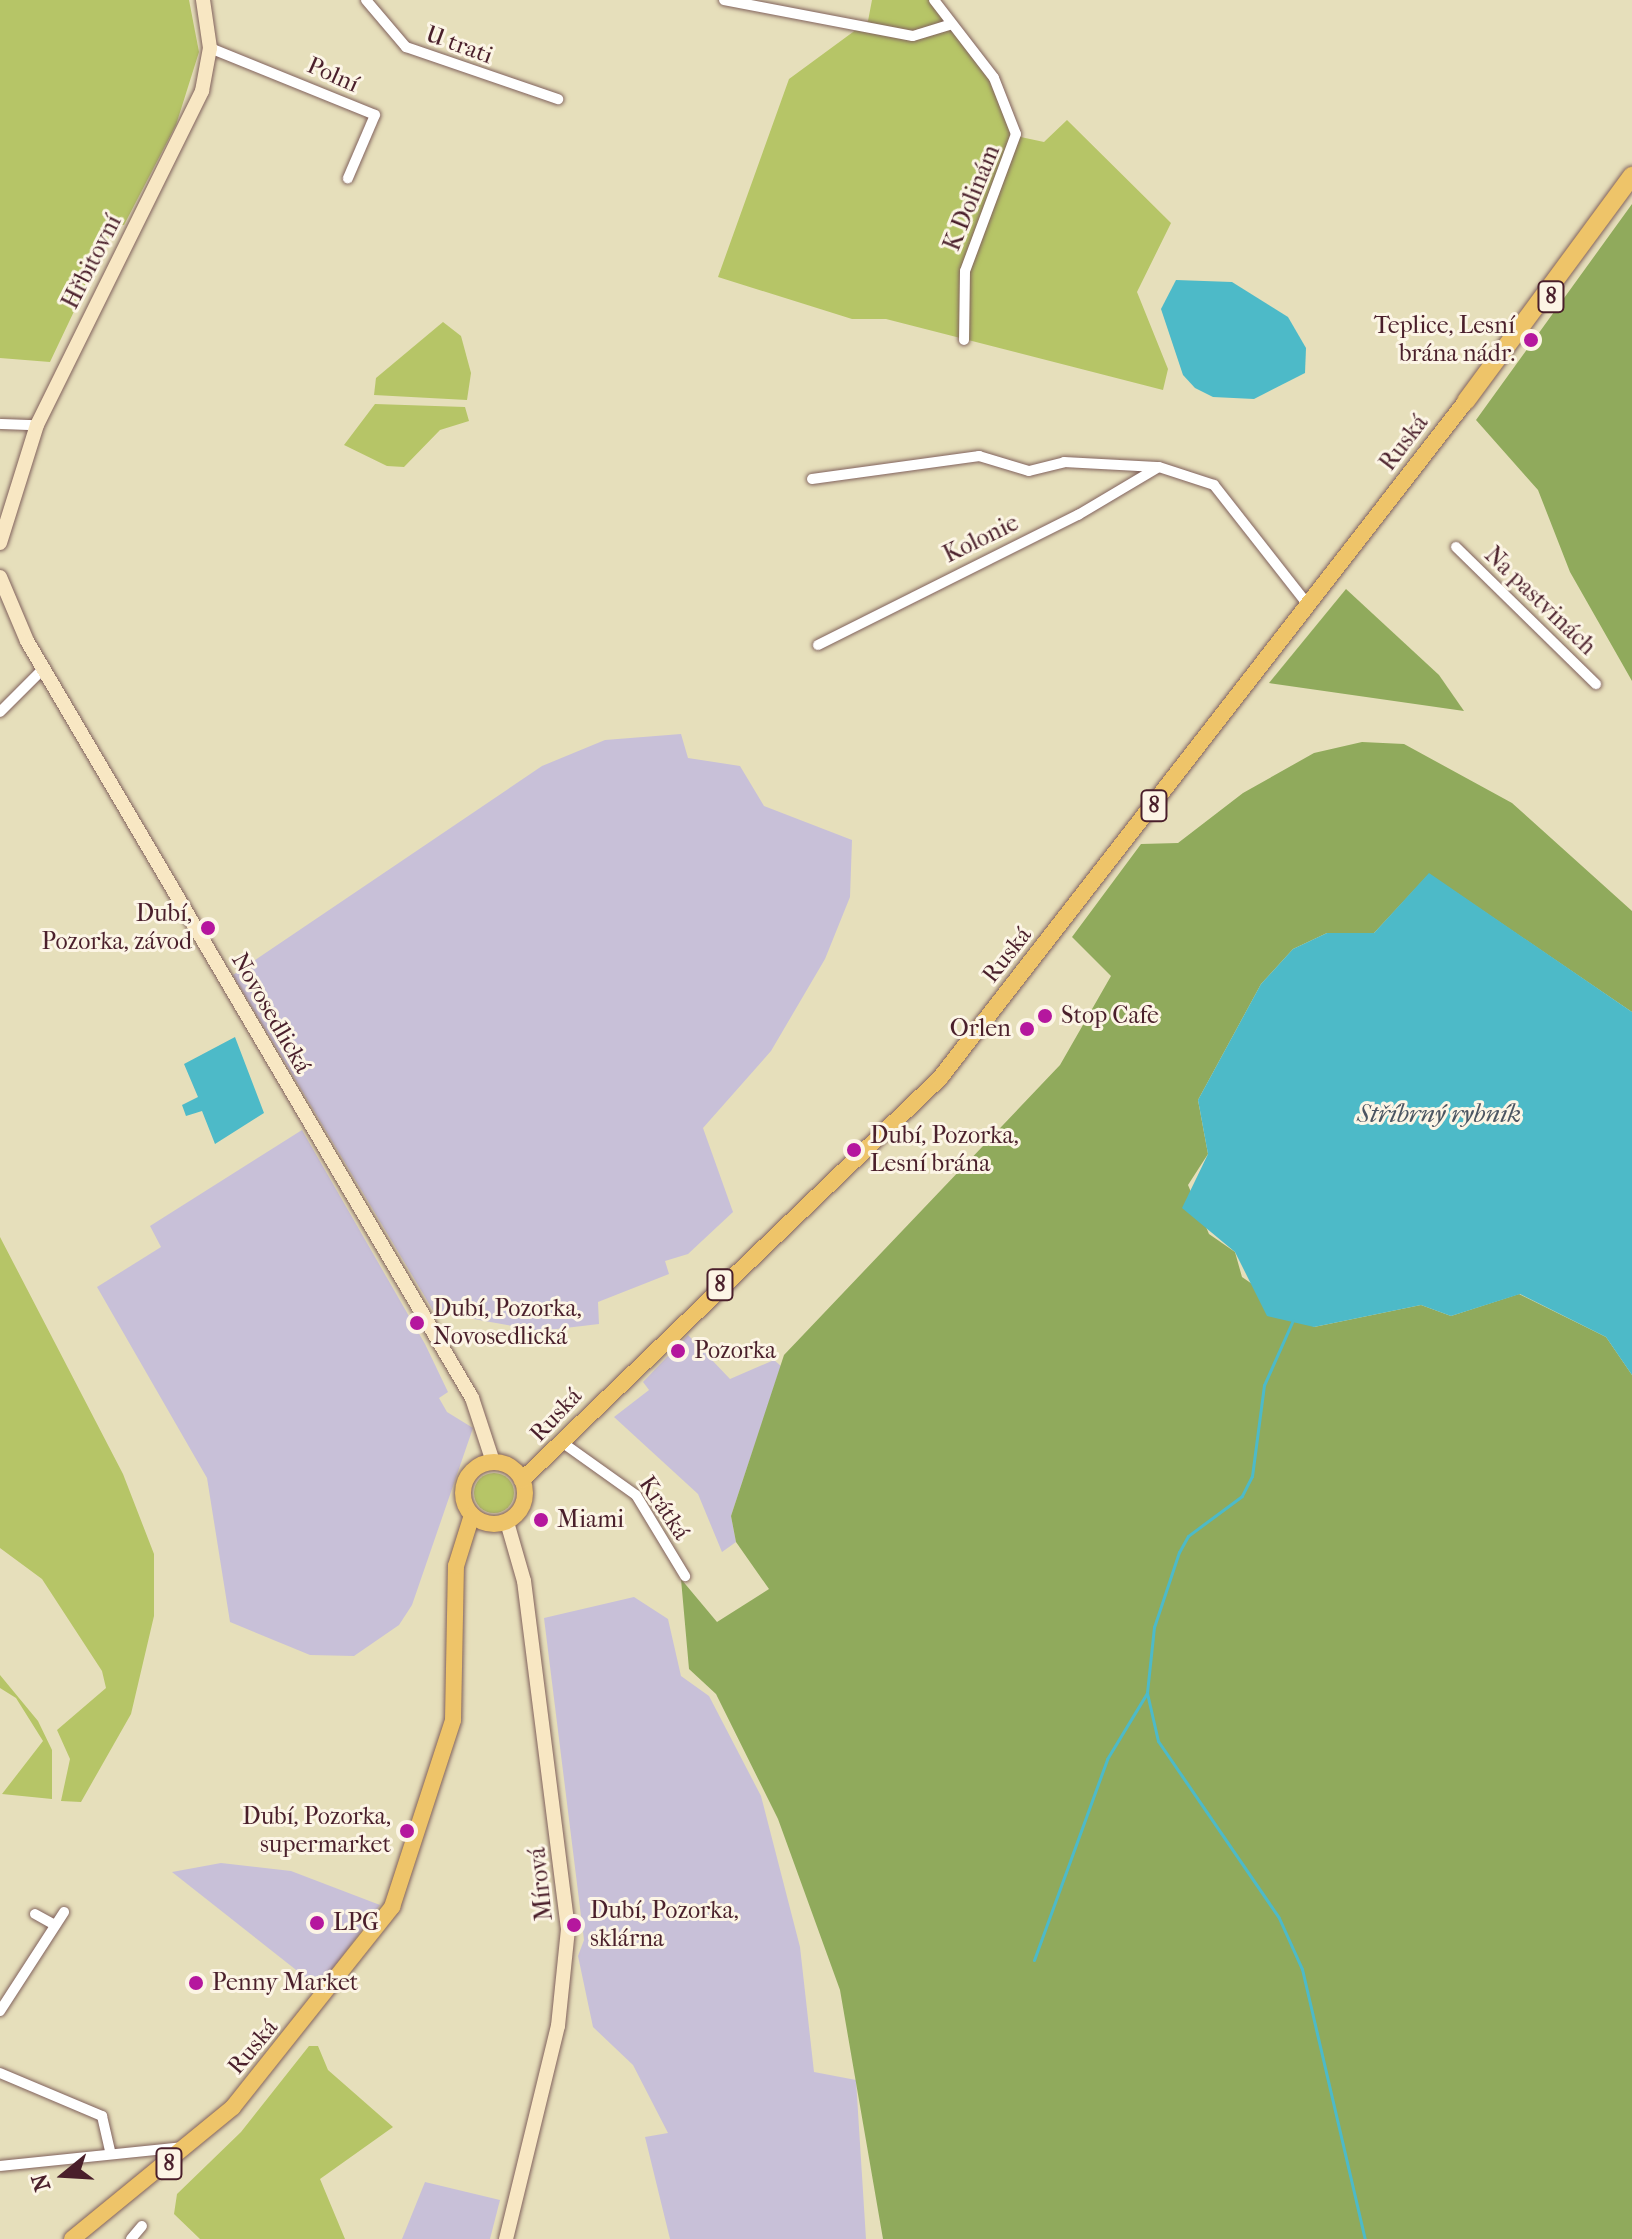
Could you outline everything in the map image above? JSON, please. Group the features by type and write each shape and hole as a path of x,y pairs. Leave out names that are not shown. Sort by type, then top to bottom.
{"highway":[{"name":"8","path":"1466,401 1632,176"},
{"name":"8","path":"1466,401 1632,190"}],"main road":[{"name":"Ruská","path":"522,1480 563,1443 676,1324 932,1087 1466,401"},
{"path":"472,1515 507,1522 522,1507 522,1480 493,1462"},
{"name":"8","path":"472,1515 464,1487 474,1470 493,1462"},
{"name":"Ruská","path":"72,2239 193,2146 349,1970 400,1890 453,1720 457,1554 472,1515"}],"street":[{"name":"Hřbitovní","path":"0,543 37,425 188,126 210,48 203,0"},
{"name":"U trati","path":"366,0 406,47 558,99"},
{"path":"724,0 913,36 949,25"},
{"name":"K Dolinám","path":"934,0 949,25 994,78 1016,134 965,271 964,340"},
{"name":"Polní","path":"210,48 375,115 348,178"},
{"path":"0,424 37,425"},
{"path":"812,479 979,456 1029,471 1064,462 1159,467 1214,485 1309,606"},
{"name":"Kolonie","path":"818,645 1078,515 1159,467"},
{"name":"Na pastvinách","path":"1456,547 1596,684"},
{"name":"Novosedlická","path":"1,585 43,669 448,1355 488,1429 493,1462"},
{"path":"0,712 43,669"},
{"name":"Krátká","path":"563,1443 636,1495 685,1576"},
{"name":"Mírová","path":"506,2239 558,2026 568,1946 524,1581 507,1522"},
{"path":"0,2011 64,1912"},
{"path":"35,1914 55,1925"},
{"path":"0,2073 102,2116 111,2154"},
{"path":"0,2166 193,2146"},
{"path":"131,2239 142,2226"}],"shaded area":[{"path":"681,734 688,758 740,766 764,806 852,840 850,897 825,959 771,1051 703,1128 733,1212 688,1254 665,1261 669,1274 598,1302 599,1324 540,1331 434,1312 233,975 542,766 605,740"},
{"path":"302,1130 425,1344 448,1392 439,1398 447,1412 473,1428 412,1605 399,1625 354,1656 310,1655 230,1622 207,1478 97,1287 161,1247 150,1226"},
{"path":"688,1335 730,1379 774,1360 781,1366 731,1516 736,1542 722,1552 698,1494 614,1417 649,1390 643,1382"},
{"path":"634,1597 668,1619 681,1676 709,1696 761,1796 800,1947 814,2072 856,2080 866,2239 670,2239 645,2137 668,2133 633,2065 593,2027 578,1956 584,1940 544,1618"},
{"path":"221,1863 291,1871 380,1905 319,1988 172,1872"},
{"path":"425,2182 500,2200 490,2239 402,2239"}],"green space":[{"path":"0,0 189,0 199,52 176,125 124,225 115,225 50,362 0,358"},
{"path":"872,0 929,0 989,80 1012,135 1044,142 1067,120 1171,223 1137,292 1168,369 1163,390 886,319 852,319 718,277 789,79 868,21"},
{"path":"1632,204 1632,681 1570,572 1538,490 1476,420"},
{"path":"443,322 461,336 471,373 467,400 374,395 376,378"},
{"path":"375,404 465,407 469,421 440,430 404,467 387,466 344,445"},
{"path":"1346,589 1439,675 1464,711 1269,683"},
{"path":"1362,742 1404,744 1512,803 1632,911 1632,1012 1429,874 1374,933 1327,933 1293,949 1261,984 1198,1100 1208,1154 1188,1185 1209,1234 1235,1252 1242,1277 1314,1327 1421,1305 1451,1316 1519,1294 1606,1337 1632,1375 1632,2239 883,2239 840,1990 778,1819 716,1694 689,1669 681,1579 717,1622 769,1589 736,1542 731,1516 784,1355 1060,1065 1111,976 1072,937 1141,844 1178,843 1243,793 1314,753"},
{"path":"0,1237 123,1474 154,1554 154,1616 131,1714 81,1802 61,1801 70,1759 57,1730 106,1688 102,1671 42,1579 0,1548"},
{"path":"494,1473 508,1479 514,1493 508,1507 494,1513 480,1507 474,1493 480,1479"},
{"path":"0,1675 38,1721 52,1750 52,1799 2,1794 43,1741 16,1698 0,1688"},
{"path":"309,2046 318,2046 328,2070 393,2127 320,2179 345,2239 200,2239 174,2214 177,2194 241,2132"}],"water":[{"path":"1176,280 1232,282 1288,317 1306,348 1305,373 1254,399 1213,397 1195,388 1183,375 1161,309"},
{"name":"Stříbrný rybník","path":"1429,873 1632,1012 1632,1375 1606,1337 1520,1294 1451,1316 1421,1305 1314,1327 1267,1316 1235,1252 1182,1208 1208,1154 1198,1100 1261,984 1293,949 1327,933 1374,933"},
{"path":"235,1037 264,1113 215,1144 202,1111 186,1116 182,1105 198,1097 184,1064"}],"waterway":[{"path":"1293,1320 1264,1385 1252,1476 1242,1496 1188,1536 1179,1552 1154,1627 1147,1693 1158,1741 1279,1918 1302,1969 1365,2239"},
{"path":"1034,1960 1107,1759 1147,1693"}],"place":[{"name":"Teplice, Lesní brána nádr.","path":"1531,340"},
{"name":"Dubí, Pozorka, závod","path":"208,928"},
{"name":"Stop Cafe","path":"1045,1016"},
{"name":"Orlen","path":"1027,1029"},
{"name":"Dubí, Pozorka, Lesní brána","path":"854,1150"},
{"name":"Dubí, Pozorka, Novosedlická","path":"417,1323"},
{"name":"Pozorka","path":"678,1351"},
{"name":"Miami","path":"541,1520"},
{"name":"Dubí, Pozorka, supermarket","path":"407,1831"},
{"name":"LPG","path":"317,1923"},
{"name":"Dubí, Pozorka, sklárna","path":"574,1925"},
{"name":"Penny Market","path":"196,1983"}]}
